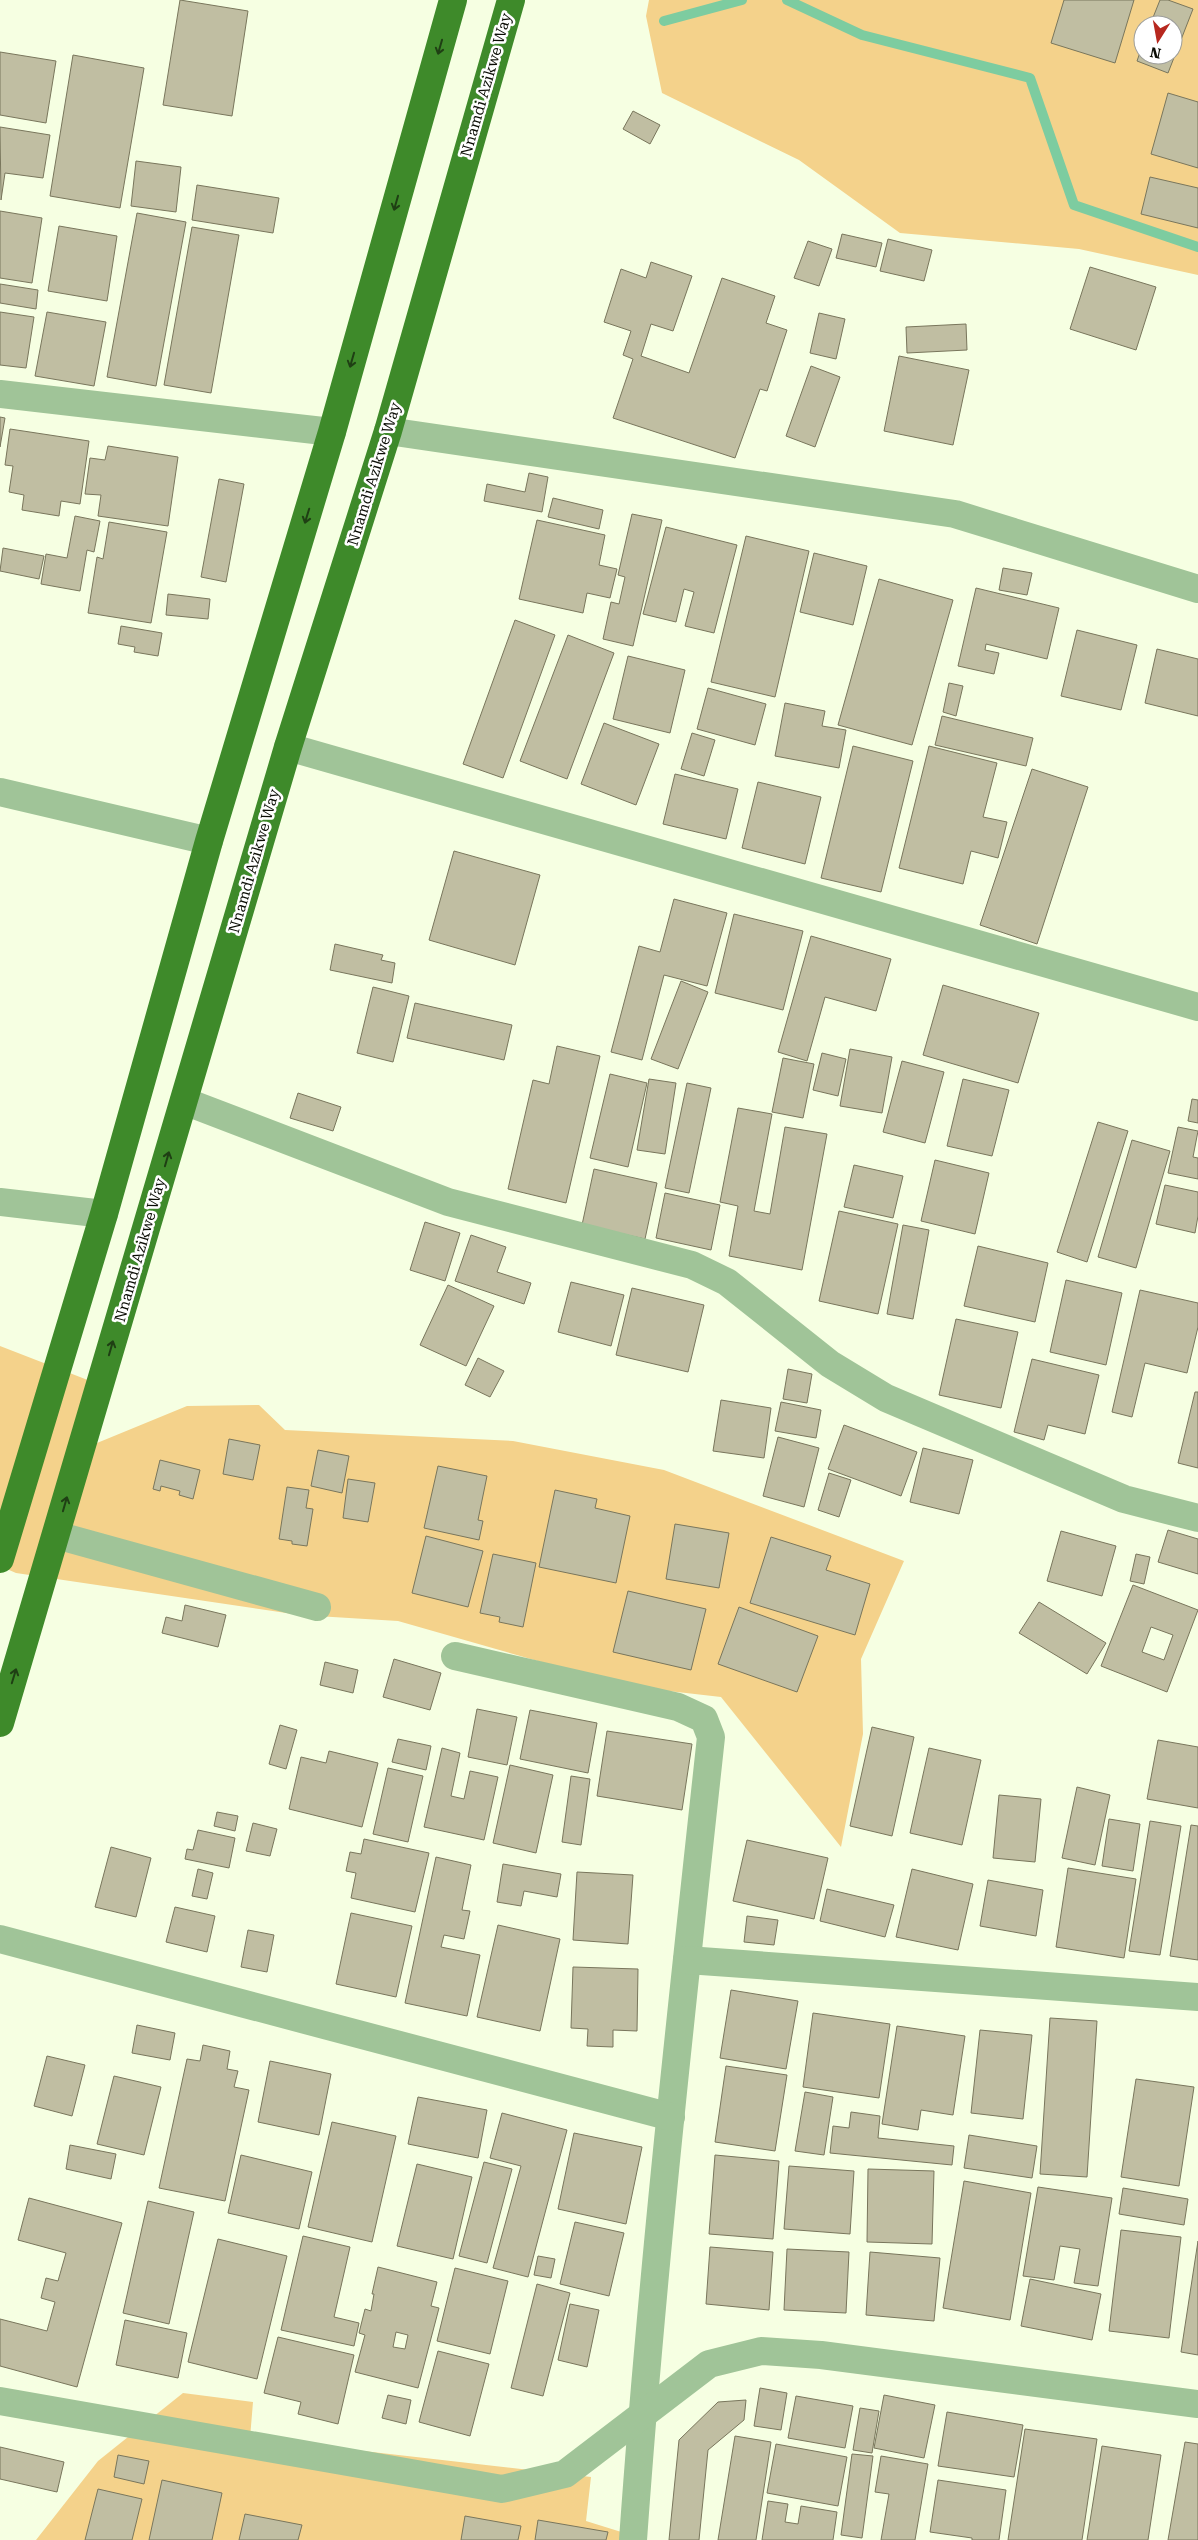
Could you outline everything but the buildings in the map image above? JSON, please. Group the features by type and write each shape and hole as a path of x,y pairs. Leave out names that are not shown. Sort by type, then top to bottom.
{"highway":[{"path":"0,1559 104,1214 209,842 332,432 453,0"},
{"name":"Nnamdi Azikwe Way","path":"0,1723 288,747 388,431 511,0"}],"street":[{"path":"0,394 332,432"},
{"path":"388,431 955,514 1198,589"},
{"path":"288,747 1198,1007"},
{"path":"0,792 209,842"},
{"path":"184,1101 448,1202 692,1265 727,1282 830,1364 886,1398 1124,1498 1198,1518"},
{"path":"0,1202 104,1214"},
{"path":"56,1535 317,1607"},
{"path":"455,1656 678,1707 704,1719 711,1737 671,2116 642,2417 633,2540"},
{"path":"0,1939 671,2116"},
{"path":"687,1960 1198,1997"},
{"path":"0,2402 502,2489 565,2474 709,2364 761,2351 821,2355 1198,2404"}],"shaded area":[{"path":"649,0 1198,0 1198,275 1079,249 900,233 799,160 662,93 646,16"},
{"path":"0,1346 98,1384 97,1443 187,1406 259,1405 285,1430 513,1441 664,1470 904,1561 861,1659 863,1734 841,1847 721,1697 625,1686 398,1621 300,1615 16,1573 0,1566"},
{"path":"183,2393 253,2402 250,2438 591,2477 586,2521 647,2540 36,2540 98,2461"}],"waterway":[{"path":"664,21 742,0"},
{"path":"787,0 862,35 1030,78 1074,205 1198,247"}]}
